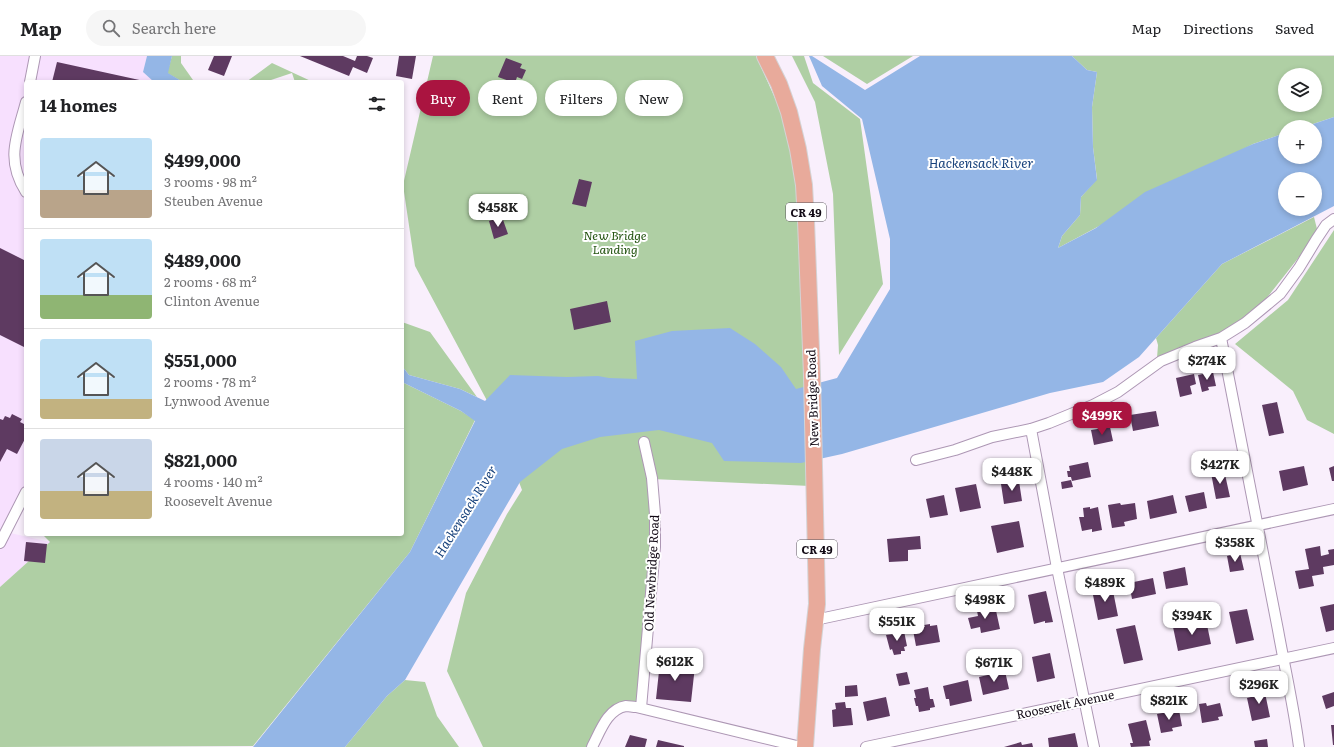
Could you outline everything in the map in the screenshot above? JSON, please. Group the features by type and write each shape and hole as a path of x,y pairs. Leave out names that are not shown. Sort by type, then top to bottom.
{"main road":[{"name":"New Bridge Road","path":"765,56 789,112 798,149 804,186 812,375 817,569 817,604 805,747"}],"street":[{"path":"30,80 35,56"},
{"path":"24,109 15,142 14,155 15,168 19,181 24,189"},
{"path":"916,460 955,450 992,437 1031,429 1049,423 1092,405 1118,392 1161,362 1195,347 1221,338 1246,323 1280,294 1299,268 1326,225 1334,219"},
{"path":"1221,338 1296,721 1299,747"},
{"path":"1031,429 1057,568 1094,747"},
{"name":"Old Newbridge Road","path":"641,708 655,547 655,514 652,478 644,442"},
{"path":"0,543 24,496"},
{"path":"815,620 1334,509"},
{"name":"Roosevelt Avenue","path":"866,747 1334,648"},
{"path":"592,747 612,712 626,706 641,708 801,747"}],"shaded area":[{"path":"0,56 147,56 143,72 152,80 24,80 24,495 6,532 50,542 0,587"}],"green space":[{"path":"172,56 181,56 181,63 193,80 179,80 167,73"},
{"name":"New Bridge Landing","path":"433,56 756,56 783,116 800,187 810,486 652,479 655,514 641,708 613,712 592,747 483,747 447,671 466,593 507,514 522,490 492,410 415,266 404,192 404,181 419,116 470,116 470,80 427,80"},
{"path":"792,56 804,56 813,83 860,119 883,284 839,355 833,194 815,102"},
{"path":"823,56 913,56 867,84"},
{"path":"1072,56 1334,56 1334,117 1322,121 1278,120 1278,135 1253,144 1058,248 1062,236 1080,215 1081,197 1097,179 1093,147 1092,107 1097,72 1087,70"},
{"path":"272,63 309,80 294,80 292,73 271,80 249,80"},
{"path":"1314,217 1318,233 1262,304 1230,330 1157,358 1158,345 1156,338 1222,264"},
{"path":"1334,230 1334,434 1307,420 1293,391 1235,344 1288,300"},
{"path":"404,323 430,332 477,397 460,389 409,375 404,369"},
{"path":"404,383 461,411 475,420 410,552 253,746 0,747 0,587 50,542 44,536 404,536"},
{"path":"405,680 425,682 437,716 459,747 345,747 387,696"}],"water":[{"path":"147,56 172,56 168,73 180,80 152,80 143,72"},
{"name":"Hackensack River","path":"809,56 812,56 865,90 920,56 1072,56 1087,70 1097,72 1092,107 1093,147 1097,180 1081,197 1080,215 1062,236 1058,248 1096,228 1145,192 1253,144 1278,135 1278,164 1322,164 1322,121 1334,117 1334,206 1322,212 1322,172 1278,172 1278,216 1315,216 1222,264 1139,357 1103,382 1050,393 842,454 801,463 724,461 712,443 659,430 600,437 562,449 520,482 405,680 387,696 345,747 253,747 410,552 475,421 461,411 404,383 404,369 409,375 460,389 485,401 510,375 567,377 598,376 637,379 635,341 672,331 730,328 755,344 781,367 796,389 837,378 890,289 890,239 862,119 822,86"}],"building":[{"path":"214,56 232,56 224,76 208,70"},
{"path":"300,56 343,56 355,61 357,56 367,56 373,58 367,73 353,67 349,76"},
{"path":"399,56 416,56 412,79 396,76"},
{"path":"506,58 522,64 520,68 526,70 522,79 517,77 516,80 506,80 498,77"},
{"path":"57,62 139,80 52,80"},
{"path":"579,179 592,182 586,207 572,204"},
{"path":"502,217 508,234 494,239 489,221"},
{"path":"0,248 24,260 24,347 0,335"},
{"path":"607,301 611,322 574,330 570,309"},
{"path":"1213,372 1216,386 1208,387 1209,390 1202,392 1198,375"},
{"path":"1194,374 1196,384 1190,386 1192,394 1180,397 1176,378"},
{"path":"1277,402 1284,433 1269,436 1262,405"},
{"path":"1156,411 1159,426 1133,431 1130,415"},
{"path":"12,414 22,419 20,422 24,424 24,441 17,454 7,449 0,462 0,419 3,420 5,416 10,418"},
{"path":"1110,427 1113,441 1094,445 1091,430"},
{"path":"1088,462 1091,477 1072,481 1071,477 1068,477 1067,471 1070,471 1069,466"},
{"path":"1304,466 1308,485 1283,491 1279,471"},
{"path":"1334,466 1334,481 1332,481 1329,468"},
{"path":"1224,470 1230,497 1216,499 1211,473"},
{"path":"1071,480 1073,487 1062,489 1061,482"},
{"path":"1019,481 1022,501 1004,504 1001,484"},
{"path":"976,484 981,508 960,512 955,488"},
{"path":"1204,492 1207,508 1189,512 1185,496"},
{"path":"944,495 948,515 930,518 926,499"},
{"path":"1173,495 1177,513 1150,519 1147,501"},
{"path":"1120,503 1121,505 1135,503 1137,519 1124,522 1125,526 1112,528 1108,505"},
{"path":"1090,507 1090,509 1098,507 1102,530 1092,532 1092,529 1082,531 1079,517 1084,517 1083,508"},
{"path":"1019,521 1024,547 997,553 991,526"},
{"path":"920,536 921,549 908,550 908,561 889,562 887,539"},
{"path":"26,542 47,544 45,563 24,561"},
{"path":"1320,546 1321,556 1329,554 1328,550 1334,549 1334,565 1323,567 1324,574 1312,576 1314,586 1299,589 1295,571 1309,569 1305,549"},
{"path":"1240,553 1244,570 1230,572 1227,556"},
{"path":"1185,567 1188,585 1166,589 1163,572"},
{"path":"1153,578 1156,594 1132,599 1129,583"},
{"path":"1112,586 1118,616 1098,620 1092,590"},
{"path":"1046,591 1053,622 1045,623 1045,621 1034,624 1028,595"},
{"path":"1334,604 1334,630 1326,632 1320,607"},
{"path":"986,605 987,608 995,606 1000,629 981,633 980,627 971,629 968,618 978,616 978,606"},
{"path":"1247,609 1254,640 1236,644 1229,612"},
{"path":"1206,620 1211,644 1178,651 1173,627"},
{"path":"930,624 930,626 937,625 940,642 916,646 913,630"},
{"path":"1135,625 1143,660 1124,664 1116,629"},
{"path":"898,630 898,632 904,631 907,646 904,647 905,651 901,651 901,654 894,655 892,649 890,650 886,635 894,634 893,632"},
{"path":"1050,653 1055,678 1037,682 1032,657"},
{"path":"660,662 695,666 691,702 656,699"},
{"path":"1005,671 1009,689 983,695 979,677"},
{"path":"907,672 910,684 899,686 896,674"},
{"path":"968,680 972,701 950,706 949,699 946,699 943,686"},
{"path":"857,685 858,696 845,697 845,686"},
{"path":"928,687 930,699 933,699 935,707 930,708 930,710 919,712 914,698 916,698 914,690"},
{"path":"1264,688 1270,717 1252,721 1247,698 1255,696 1254,690"},
{"path":"1334,692 1334,706 1326,709 1322,696"},
{"path":"886,697 890,716 867,721 863,702"},
{"path":"845,702 846,708 851,708 853,725 833,727 832,710 836,709 835,703"},
{"path":"1206,703 1207,706 1220,703 1223,716 1218,717 1219,720 1202,723 1199,704"},
{"path":"1179,710 1182,726 1172,728 1173,731 1161,733 1157,714"},
{"path":"1146,720 1151,740 1149,741 1150,746 1131,747 1130,743 1133,743 1128,724"},
{"path":"1331,725 1334,725 1334,745 1333,745"},
{"path":"1075,733 1078,747 1049,747 1048,738"},
{"path":"630,735 647,739 645,747 625,747"},
{"path":"1267,739 1268,747 1255,747 1254,741"},
{"path":"658,740 684,746 684,747 656,747"},
{"path":"1021,742 1022,745 1032,743 1033,747 1004,747"}]}
